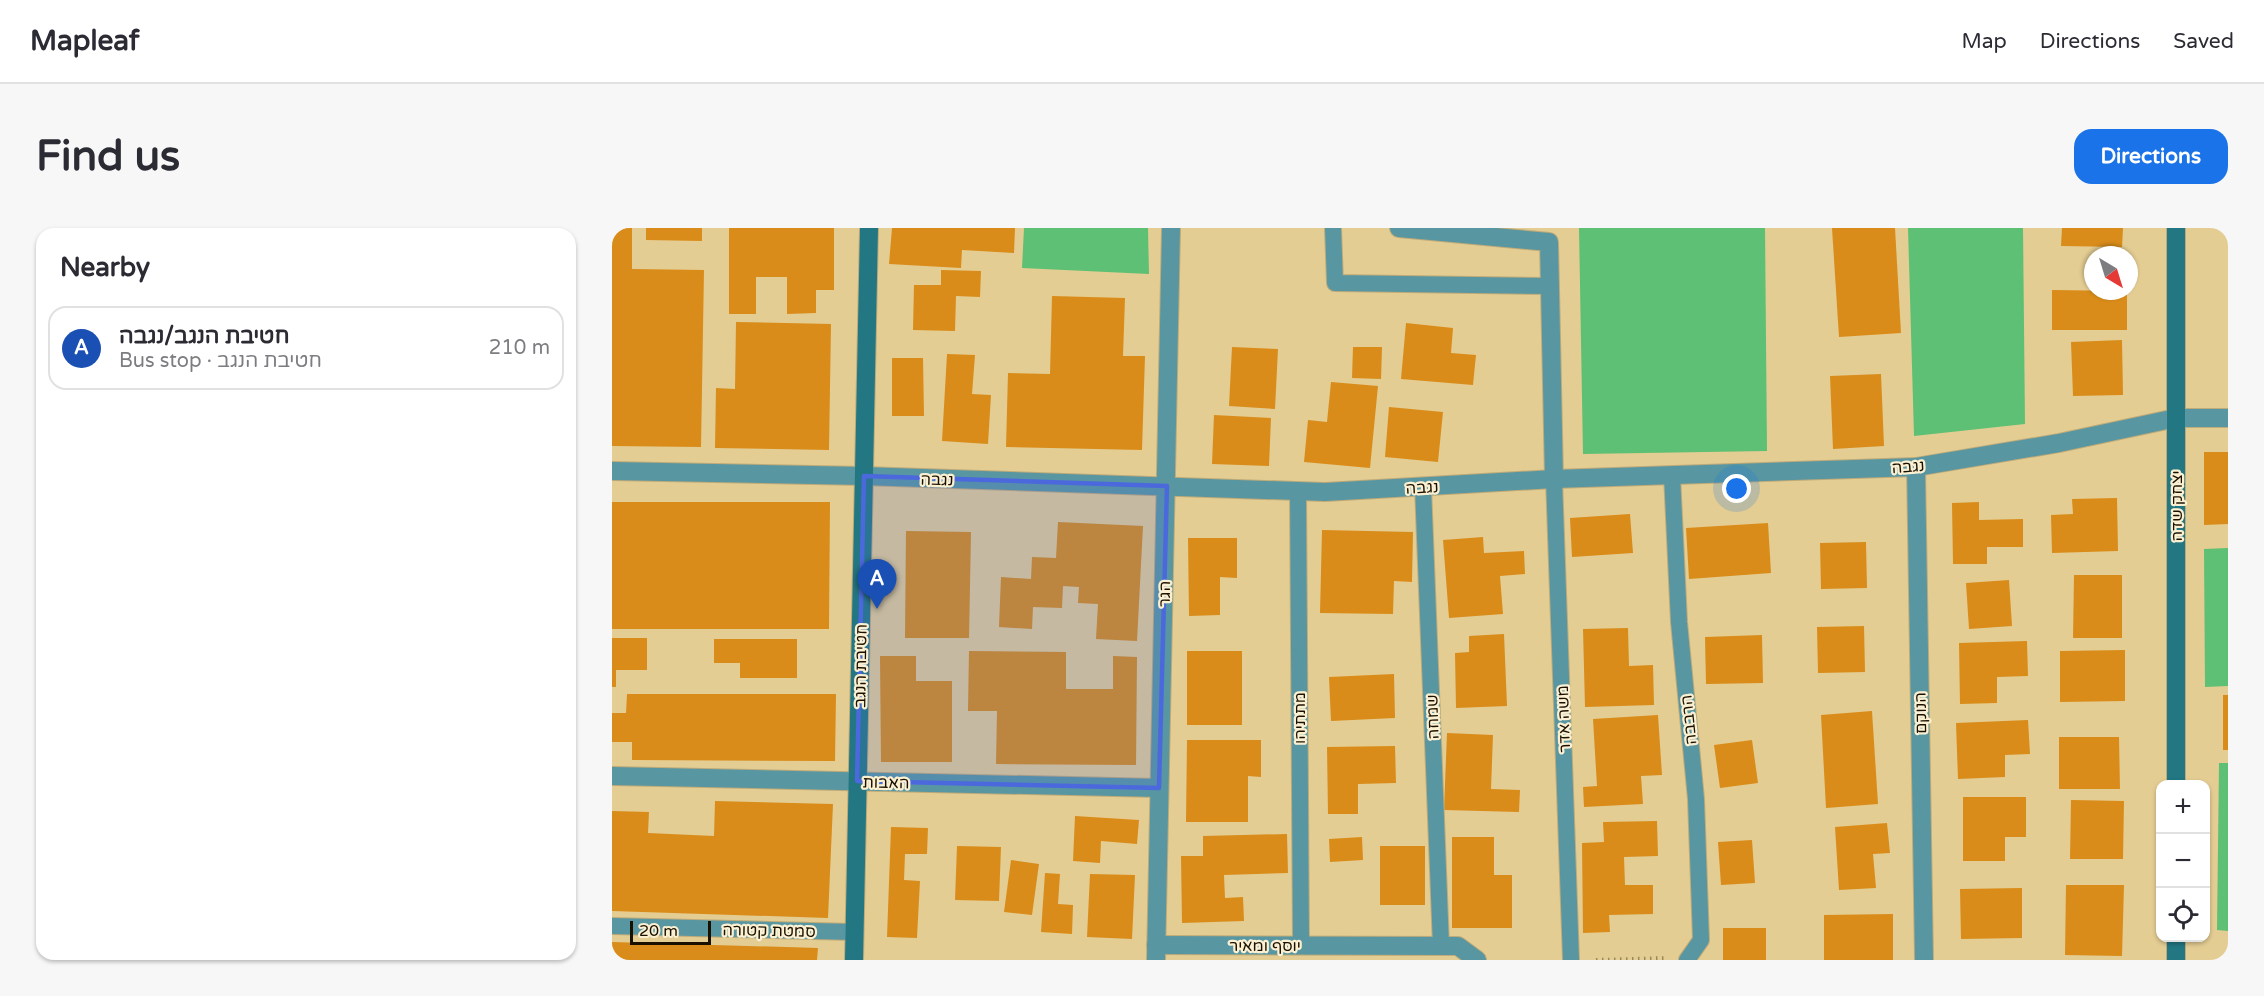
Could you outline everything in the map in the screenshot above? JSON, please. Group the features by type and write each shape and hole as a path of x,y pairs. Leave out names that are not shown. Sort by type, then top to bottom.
{"street":[{"name":"חטיבת הנגב","path":"854,960 869,228"},
{"name":"הגר","path":"1156,952 1171,228"},
{"path":"1399,228 1549,242 1554,479"},
{"name":"יצחק שדה","path":"2176,228 2176,780"},
{"name":"נגבה","path":"612,471 864,476 1325,492 1554,479 1916,467 2059,443 2176,418 2228,418"},
{"name":"הנוקם","path":"1916,467 1924,960"},
{"name":"האבות","path":"612,776 1159,788"},
{"path":"2176,942 2176,960"},
{"name":"יוסף ומאיר","path":"1156,952 1301,945 1458,946 1477,960"}],"lane":[{"path":"1333,228 1335,284 1550,286"},
{"name":"הרבבה","path":"1672,475 1679,622 1696,799 1701,940 1688,958"},
{"name":"משה אדר","path":"1554,479 1571,960"},
{"name":"שמחה","path":"1424,487 1441,946"},
{"name":"מתתיהו","path":"1298,491 1301,945"},
{"name":"סמטת קטורה","path":"612,926 854,932"}],"path":[{"path":"1596,960 1688,958"}],"highlighted area":[{"path":"864,476 1167,486 1159,788 857,781"}],"green space":[{"path":"1024,228 1148,228 1149,274 1022,268"},
{"path":"1579,228 1765,228 1767,451 1583,454"},
{"path":"1908,228 2023,228 2025,424 1914,436"},
{"path":"2228,548 2228,686 2205,687 2204,549"},
{"path":"2219,763 2228,763 2228,931 2217,930"}],"building":[{"path":"612,228 632,228 632,269 704,270 701,447 612,446"},
{"path":"646,228 702,228 702,241 646,240"},
{"path":"729,228 834,228 834,290 816,290 816,313 787,314 787,277 756,277 756,314 729,314"},
{"path":"892,228 1015,228 1014,253 962,250 961,268 889,264"},
{"path":"1832,228 1895,228 1901,333 1839,337"},
{"path":"2062,228 2123,228 2122,246 2061,246"},
{"path":"941,270 981,271 980,297 956,296 955,331 913,330 914,285 941,285"},
{"path":"2052,290 2084,290 2084,300 2127,300 2127,330 2052,330"},
{"path":"1052,296 1125,298 1123,356 1145,356 1142,450 1006,447 1008,373 1050,374"},
{"path":"736,322 831,324 829,450 715,448 716,388 735,389"},
{"path":"1406,323 1453,328 1451,353 1476,355 1473,385 1401,379"},
{"path":"2122,340 2123,395 2073,396 2071,342"},
{"path":"1232,347 1278,349 1275,409 1229,406"},
{"path":"1353,347 1382,347 1381,379 1352,378"},
{"path":"947,354 975,355 972,394 991,395 988,444 942,441"},
{"path":"892,358 923,358 924,416 892,416"},
{"path":"1881,374 1884,446 1833,449 1830,376"},
{"path":"1331,382 1378,386 1370,468 1304,462 1308,420 1327,422"},
{"path":"1389,407 1443,412 1438,462 1385,457"},
{"path":"1214,415 1271,418 1269,466 1212,464"},
{"path":"2204,452 2228,452 2228,524 2204,525"},
{"path":"2117,498 2118,551 2052,553 2051,515 2073,514 2072,499"},
{"path":"612,502 830,502 829,629 612,629"},
{"path":"1979,502 1979,520 2023,519 2023,547 1987,547 1987,564 1953,564 1952,503"},
{"path":"1630,514 1633,553 1572,557 1570,518"},
{"path":"1058,522 1143,526 1137,641 1096,639 1098,604 1078,603 1079,587 1063,586 1062,608 1033,607 1032,629 999,627 1001,577 1031,579 1032,557 1056,558"},
{"path":"1768,523 1771,573 1689,579 1686,528"},
{"path":"1322,530 1413,532 1412,582 1394,581 1393,614 1320,613"},
{"path":"906,531 971,532 969,638 905,638"},
{"path":"1483,537 1484,553 1524,551 1525,574 1500,576 1503,614 1449,618 1443,540"},
{"path":"1188,538 1237,538 1237,578 1220,577 1220,615 1189,616"},
{"path":"1866,542 1867,588 1821,589 1820,543"},
{"path":"2074,575 2122,575 2122,638 2073,638"},
{"path":"2009,580 2012,626 1969,629 1966,583"},
{"path":"1864,626 1865,672 1818,673 1817,627"},
{"path":"1628,628 1629,666 1653,665 1654,705 1585,707 1583,629"},
{"path":"1504,634 1507,706 1456,708 1455,653 1469,652 1469,636"},
{"path":"1762,635 1763,683 1706,684 1705,637"},
{"path":"612,638 647,638 647,670 616,670 616,687 612,687"},
{"path":"714,639 797,639 797,678 740,678 740,663 714,663"},
{"path":"2027,641 2028,676 1997,677 1997,703 1960,704 1959,643"},
{"path":"2125,650 2125,701 2060,702 2060,651"},
{"path":"969,651 1066,652 1066,689 1113,689 1113,656 1137,657 1136,765 996,764 997,711 968,711"},
{"path":"1187,651 1242,651 1242,725 1187,725"},
{"path":"880,656 916,656 916,681 952,681 952,762 881,762"},
{"path":"1394,674 1395,718 1331,721 1329,677"},
{"path":"627,694 836,694 835,761 632,760 632,742 612,742 612,713 626,713"},
{"path":"2223,695 2228,695 2228,750 2223,750"},
{"path":"1872,711 1878,804 1826,808 1821,715"},
{"path":"1658,715 1662,775 1641,776 1643,804 1584,807 1583,787 1597,786 1593,719"},
{"path":"2028,720 2030,754 2005,755 2005,777 1958,779 1956,723"},
{"path":"1447,733 1493,735 1491,789 1520,790 1519,812 1444,810"},
{"path":"2059,737 2119,737 2120,789 2059,789"},
{"path":"1187,740 1261,740 1261,777 1248,776 1248,822 1186,822"},
{"path":"1752,740 1758,783 1720,788 1714,745"},
{"path":"1395,746 1396,783 1358,784 1358,814 1328,814 1327,747"},
{"path":"1963,797 2026,797 2026,837 2005,837 2005,861 1963,861"},
{"path":"2071,800 2124,801 2123,859 2070,859"},
{"path":"715,801 833,804 828,918 612,911 612,811 649,812 648,833 714,836"},
{"path":"1075,816 1139,820 1137,844 1101,841 1100,863 1073,861"},
{"path":"1657,821 1658,856 1624,857 1625,885 1653,885 1653,914 1609,915 1610,932 1583,933 1582,843 1604,842 1603,822"},
{"path":"1887,823 1890,853 1873,854 1876,888 1839,890 1835,827"},
{"path":"891,827 928,828 927,854 905,854 904,880 920,881 917,938 887,937"},
{"path":"1287,834 1288,873 1224,875 1225,898 1243,897 1244,921 1182,923 1181,856 1203,856 1203,836"},
{"path":"1362,837 1363,860 1330,862 1329,839"},
{"path":"1452,837 1494,837 1494,875 1512,875 1512,928 1452,928"},
{"path":"1752,840 1755,883 1721,885 1718,842"},
{"path":"957,846 1001,847 999,901 955,900"},
{"path":"1380,846 1425,846 1425,905 1380,905"},
{"path":"1011,860 1039,864 1032,915 1004,912"},
{"path":"1045,873 1060,874 1058,904 1073,905 1072,934 1041,932"},
{"path":"1090,874 1135,875 1132,939 1087,937"},
{"path":"2066,885 2124,885 2122,956 2065,955"},
{"path":"2022,888 2022,938 1961,939 1960,889"},
{"path":"1893,914 1893,960 1824,960 1824,915"},
{"path":"1723,928 1766,928 1766,960 1723,960"},
{"path":"612,942 818,948 817,960 612,960"}],"place":[{"name":"חטיבת הנגב/נגבה","path":"877,609"}]}
